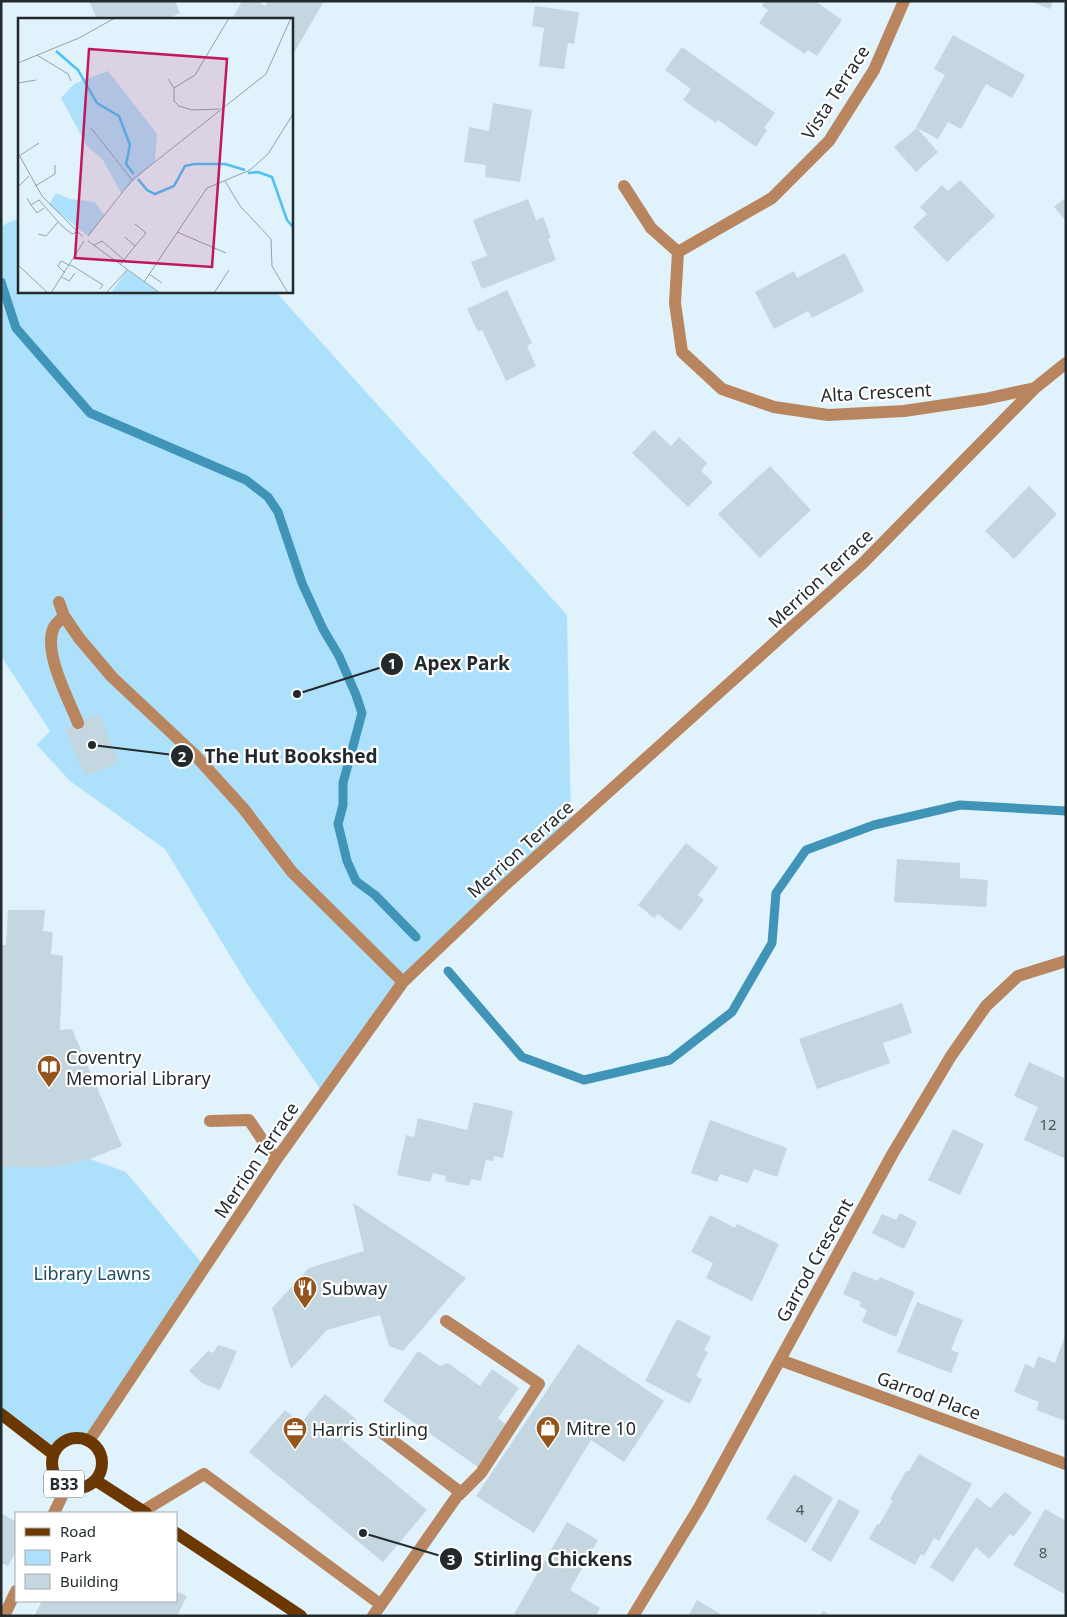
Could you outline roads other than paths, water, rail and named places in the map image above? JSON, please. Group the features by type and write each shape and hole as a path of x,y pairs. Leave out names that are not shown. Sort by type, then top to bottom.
{"main road":[{"name":"B33","path":"3,1418 53,1454"},
{"name":"B33","path":"73,1438 89,1441 96,1447 100,1455 102,1463 100,1472 95,1480 88,1485 80,1487 67,1486 59,1481 54,1474 52,1466 53,1454 64,1441 73,1438"},
{"name":"B33","path":"95,1480 144,1512"},
{"path":"178,1534 301,1616"}],"street":[{"name":"Vista Terrace","path":"678,252 772,198 829,141 874,70 904,1"},
{"path":"624,186 651,228 678,252"},
{"name":"Alta Crescent","path":"678,252 675,303 682,352 722,390 774,407 828,415 904,411 985,399 1035,388"},
{"name":"Merrion Terrace","path":"89,1441 276,1160 403,982 505,885 862,564 1035,388 1066,363"},
{"path":"59,602 64,616 79,638 112,676 194,754 243,808 292,872 403,982"},
{"path":"64,616 54,627 51,646 52,656 78,723"},
{"name":"Garrod Crescent","path":"633,1616 700,1506 893,1153 951,1056 986,1006 1018,976 1066,961"},
{"path":"210,1121 249,1120 276,1160"},
{"path":"372,1616 459,1495 481,1473 538,1384 446,1321"},
{"name":"Garrod Place","path":"780,1360 1066,1464"},
{"path":"376,1428 460,1492 459,1495"},
{"path":"144,1512 204,1474 380,1604"},
{"path":"54,1512 67,1486"},
{"path":"4,1616 15,1593"}],"waterway":[{"path":"1,282 16,328 90,413 246,480 268,497 278,512 302,583 323,629 339,656 362,713 343,783 343,805 338,824 347,861 356,881 375,895 416,937"},
{"path":"448,971 522,1057 584,1080 670,1060 732,1012 772,943 776,893 806,850 874,825 960,805 1066,811"}],"place":[{"name":"Apex Park","path":"297,694"},
{"name":"The Hut Bookshed","path":"92,745"},
{"name":"Coventry Memorial Library","path":"49,1088"},
{"name":"Subway","path":"305,1309"},
{"name":"Mitre 10","path":"548,1449"},
{"name":"Harris Stirling","path":"295,1450"},
{"name":"Stirling Chickens","path":"363,1533"}],"park label":[{"name":"Library Lawns","path":"92,1273"}]}
